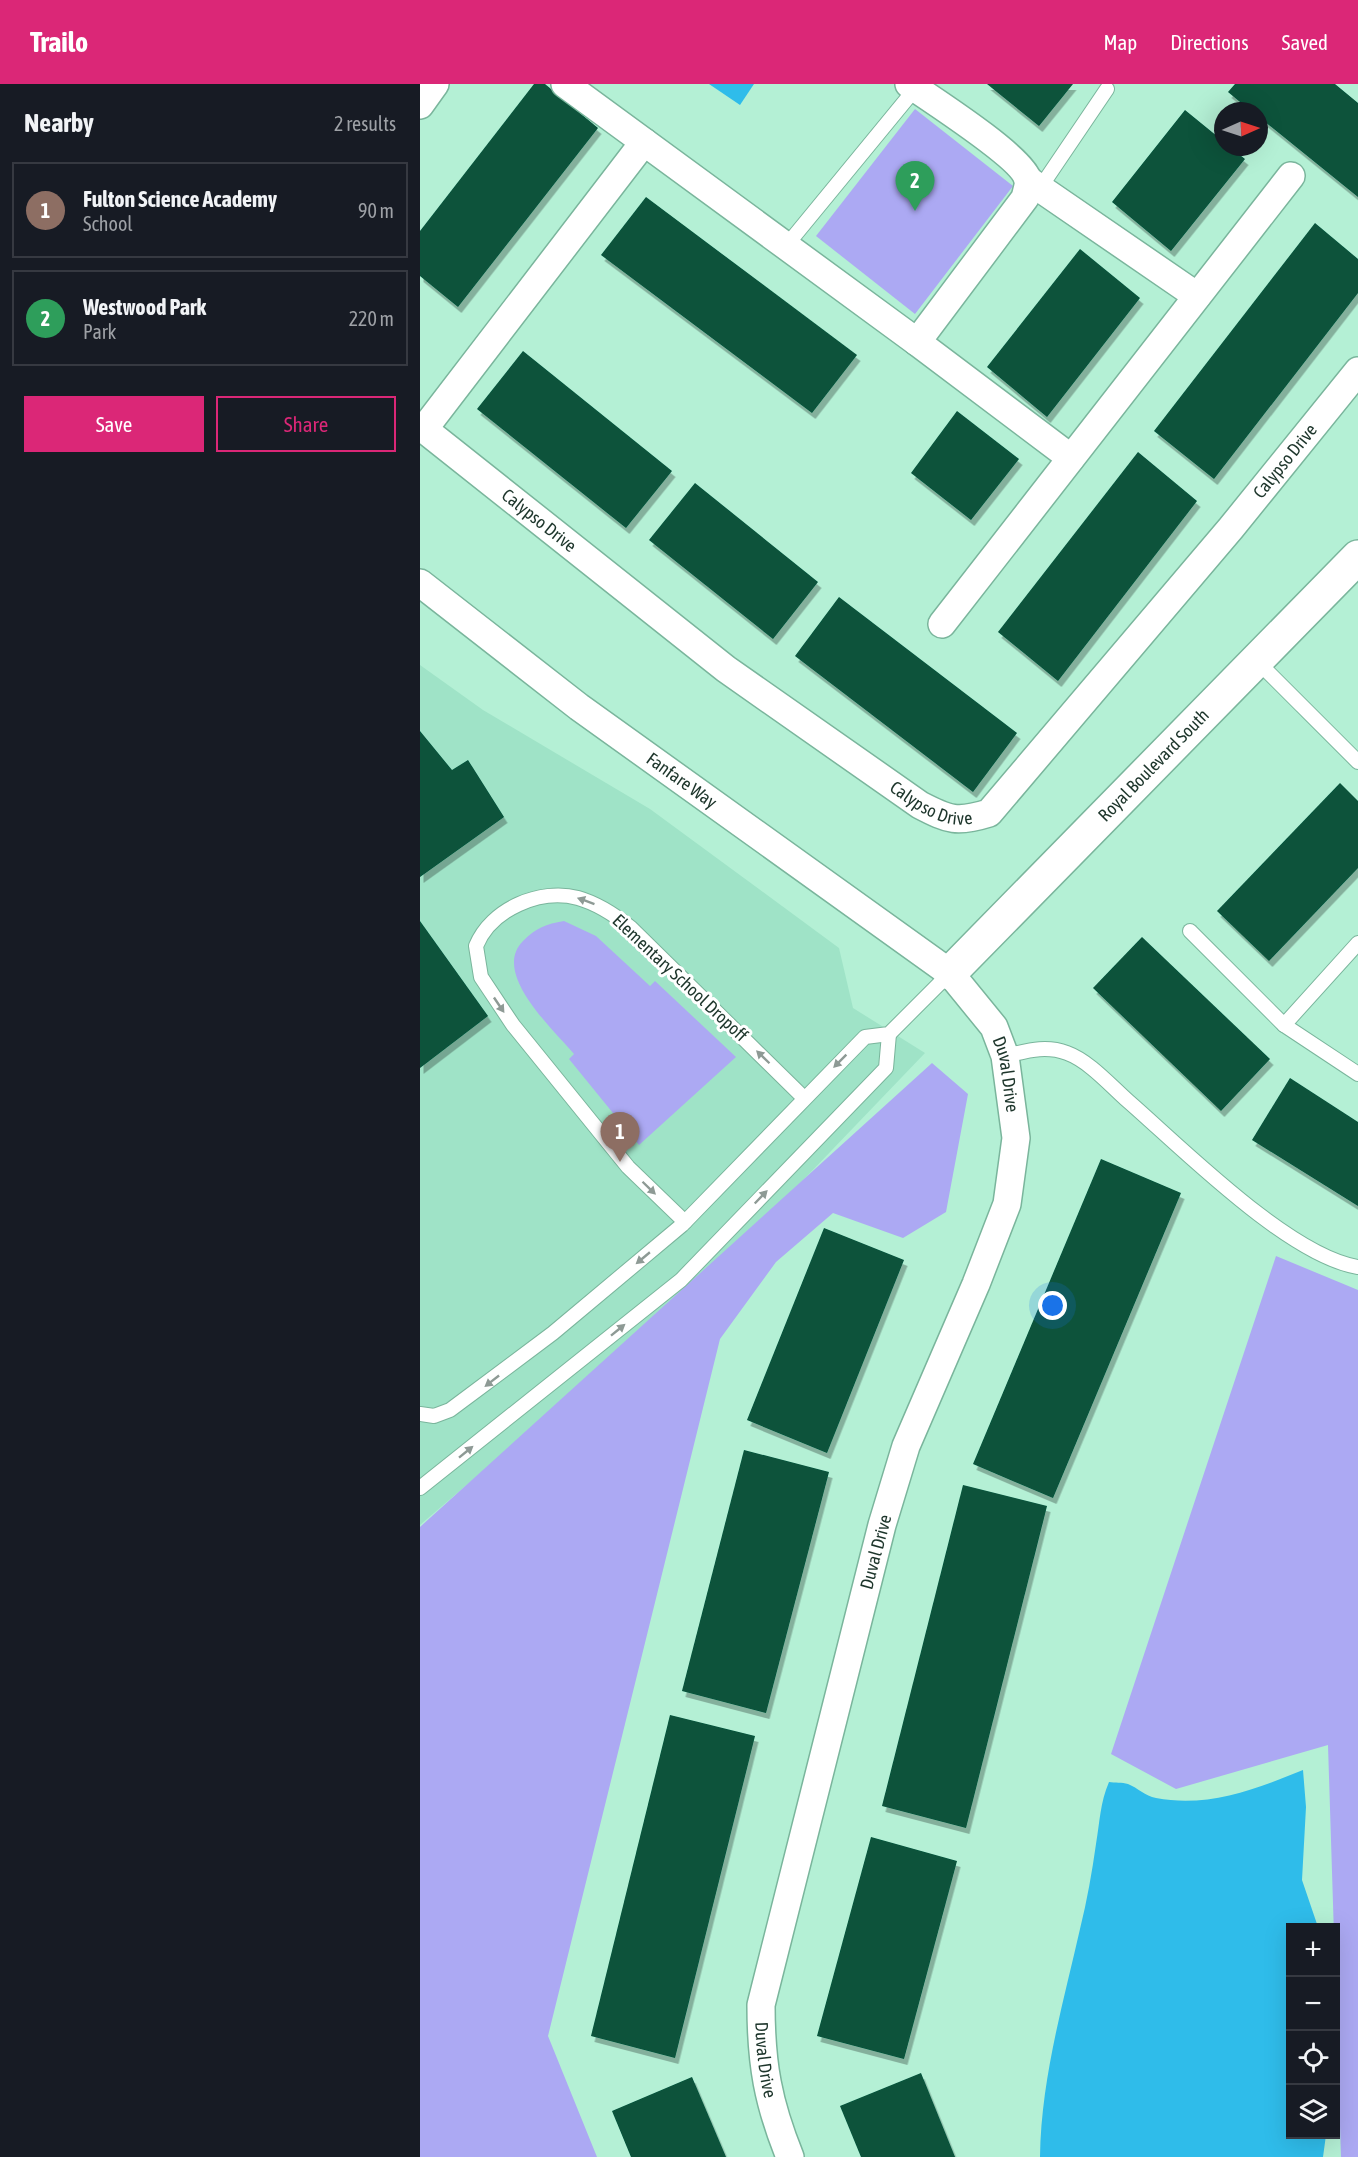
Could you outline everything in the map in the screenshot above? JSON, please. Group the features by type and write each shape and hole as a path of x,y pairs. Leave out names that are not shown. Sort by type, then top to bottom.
{"street":[{"path":"420,105 435,84"},
{"path":"565,84 1071,458"},
{"path":"912,86 981,134 1021,169 1034,184 1197,296"},
{"path":"422,427 644,142"},
{"path":"942,624 1291,176"},
{"path":"917,342 1034,184"},
{"name":"Calypso Drive","path":"422,427 726,669 920,805 941,816 965,821 989,813 1223,537 1358,371"},
{"name":"Royal Boulevard South","path":"950,973 1258,662 1358,557"},
{"name":"Fanfare Way","path":"420,583 579,707 950,973"},
{"name":"Duval Drive","path":"790,2157 773,2116 761,2056 761,2006 882,1525 906,1446 976,1284 1007,1204 1016,1138 1005,1056 993,1027 950,973"}],"lane":[{"path":"786,246 912,86"},
{"path":"1034,184 1107,89"},
{"path":"1258,662 1358,762"},
{"name":"Elementary School Dropoff","path":"685,1222 628,1167 513,1025 481,977 476,946 493,922 519,905 554,897 575,897 610,912 631,928 804,1098"},
{"path":"1190,931 1284,1025 1358,1074"},
{"path":"1284,1025 1358,943"},
{"path":"420,1414 434,1416 450,1410 553,1333 685,1222 865,1037 888,1034 950,973"},
{"path":"420,1488 681,1280 886,1068 888,1034"},
{"path":"1005,1056 1042,1047 1069,1054 1096,1073 1226,1187 1282,1230 1341,1265 1358,1268"}],"shaded area":[{"path":"915,109 1013,186 915,314 816,236"},
{"path":"420,665 483,710 650,809 839,948 853,1008 925,1053 715,1272 420,1525"},
{"path":"564,921 596,936 650,986 655,981 736,1057 639,1145 569,1059 574,1054 540,1016 520,984 515,969 515,954 523,941 542,927"},
{"path":"932,1063 968,1094 946,1212 903,1238 833,1213 776,1262 720,1339 548,2036 597,2157 420,2157 420,1527"},
{"path":"1276,1256 1358,1290 1358,2157 1341,2157 1340,1923 1334,1923 1328,1745 1176,1789 1111,1754"}],"water":[{"path":"709,84 754,84 740,105"},
{"path":"1303,1770 1306,1807 1302,1880 1317,1923 1286,1923 1286,2139 1325,2139 1323,2157 1040,2157 1044,2099 1049,2070 1085,1908 1102,1805 1109,1782 1128,1784 1156,1798 1194,1801 1231,1795"}],"building":[{"path":"534,84 545,84 598,128 458,307 420,276 420,231"},
{"path":"987,84 1073,84 1039,126"},
{"path":"1235,84 1335,84 1358,103 1358,197 1268,124 1268,102 1240,102 1228,92"},
{"path":"1185,110 1214,134 1214,156 1241,156 1245,159 1171,251 1112,202"},
{"path":"646,197 857,355 812,413 601,255"},
{"path":"1315,223 1358,259 1358,293 1214,479 1154,431"},
{"path":"1080,249 1140,298 1047,417 987,367"},
{"path":"523,351 672,471 626,528 477,409"},
{"path":"957,411 1019,459 971,520 911,473"},
{"path":"1138,452 1197,501 1058,681 998,632"},
{"path":"695,483 818,582 773,639 649,540"},
{"path":"839,597 1017,733 973,792 795,656"},
{"path":"420,731 452,770 468,760 504,817 420,877"},
{"path":"1340,783 1358,801 1358,868 1269,961 1217,911"},
{"path":"420,921 488,1016 420,1068"},
{"path":"1142,937 1270,1059 1221,1111 1093,988"},
{"path":"1290,1078 1358,1122 1358,1206 1252,1140"},
{"path":"1101,1159 1181,1193 1053,1498 973,1464"},
{"path":"824,1228 904,1260 827,1453 747,1420"},
{"path":"744,1450 829,1472 766,1713 682,1691"},
{"path":"963,1485 1047,1506 966,1828 882,1806"},
{"path":"670,1715 755,1736 675,2058 591,2036"},
{"path":"871,1837 957,1861 904,2059 817,2036"},
{"path":"921,2073 955,2157 861,2157 840,2106"},
{"path":"692,2077 726,2157 631,2157 612,2111"}],"place":[{"name":"Westwood Park","path":"915,211"},
{"name":"Fulton Science Academy","path":"620,1162"}]}
